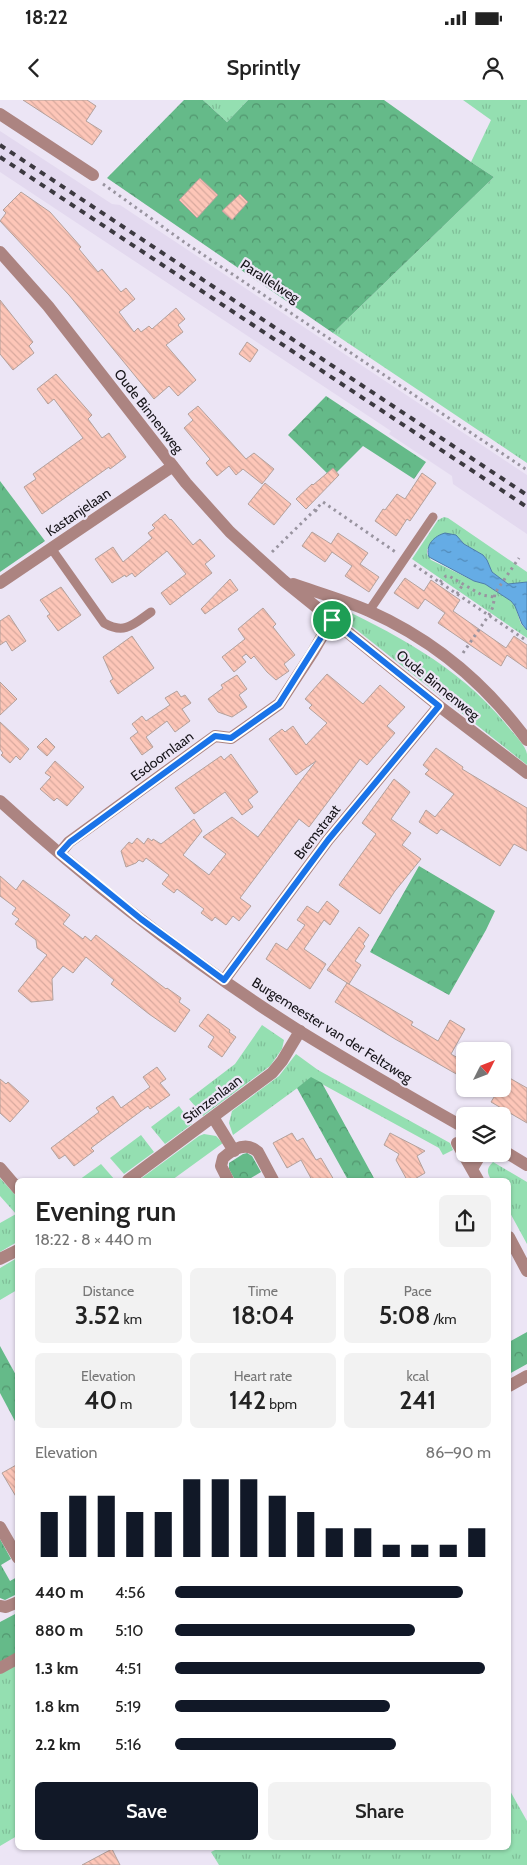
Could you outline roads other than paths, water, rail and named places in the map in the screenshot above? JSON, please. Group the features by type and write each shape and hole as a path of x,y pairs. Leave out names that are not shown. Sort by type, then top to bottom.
{"street":[{"path":"0,114 94,175"},
{"name":"Oude Binnenweg","path":"0,252 48,306 172,466 230,532 332,620 439,706 527,773"},
{"name":"Kastanjelaan","path":"0,582 172,466"},
{"name":"Oude Binnenweg","path":"284,580 369,611 414,635 456,664 494,699 527,739"},
{"name":"Esdoornlaan","path":"60,853 70,842 215,736 231,738 279,704 332,620"},
{"name":"Bremstraat","path":"224,980 328,840 439,706"},
{"name":"Burgemeester van der Feltzweg","path":"0,801 141,919 224,980 300,1031 456,1123"},
{"name":"Stinzenlaan","path":"131,1178 277,1068 300,1031"},
{"path":"213,1117 234,1151"},
{"path":"227,1178 222,1170 222,1162 226,1155 246,1146 254,1149 272,1178"},
{"path":"511,1155 527,1165"},
{"path":"467,1162 475,1175"},
{"path":"475,1175 478,1162"},
{"path":"0,1168 15,1186"},
{"path":"511,1241 527,1270"},
{"path":"0,1259 15,1252"},
{"path":"511,1385 527,1376"},
{"path":"0,1527 15,1553"},
{"path":"0,1606 6,1607 15,1603"},
{"path":"0,1668 15,1660"}],"lane":[{"path":"369,611 433,517"},
{"path":"51,548 104,623 112,628 128,628 151,612"}],"water":[{"path":"445,533 456,535 464,544 483,555 492,572 508,584 527,582 527,630 511,601 485,584 474,581 429,557 428,549 431,542 437,536"}],"railway":[{"path":"0,145 527,495"},
{"path":"0,157 527,507"}]}
